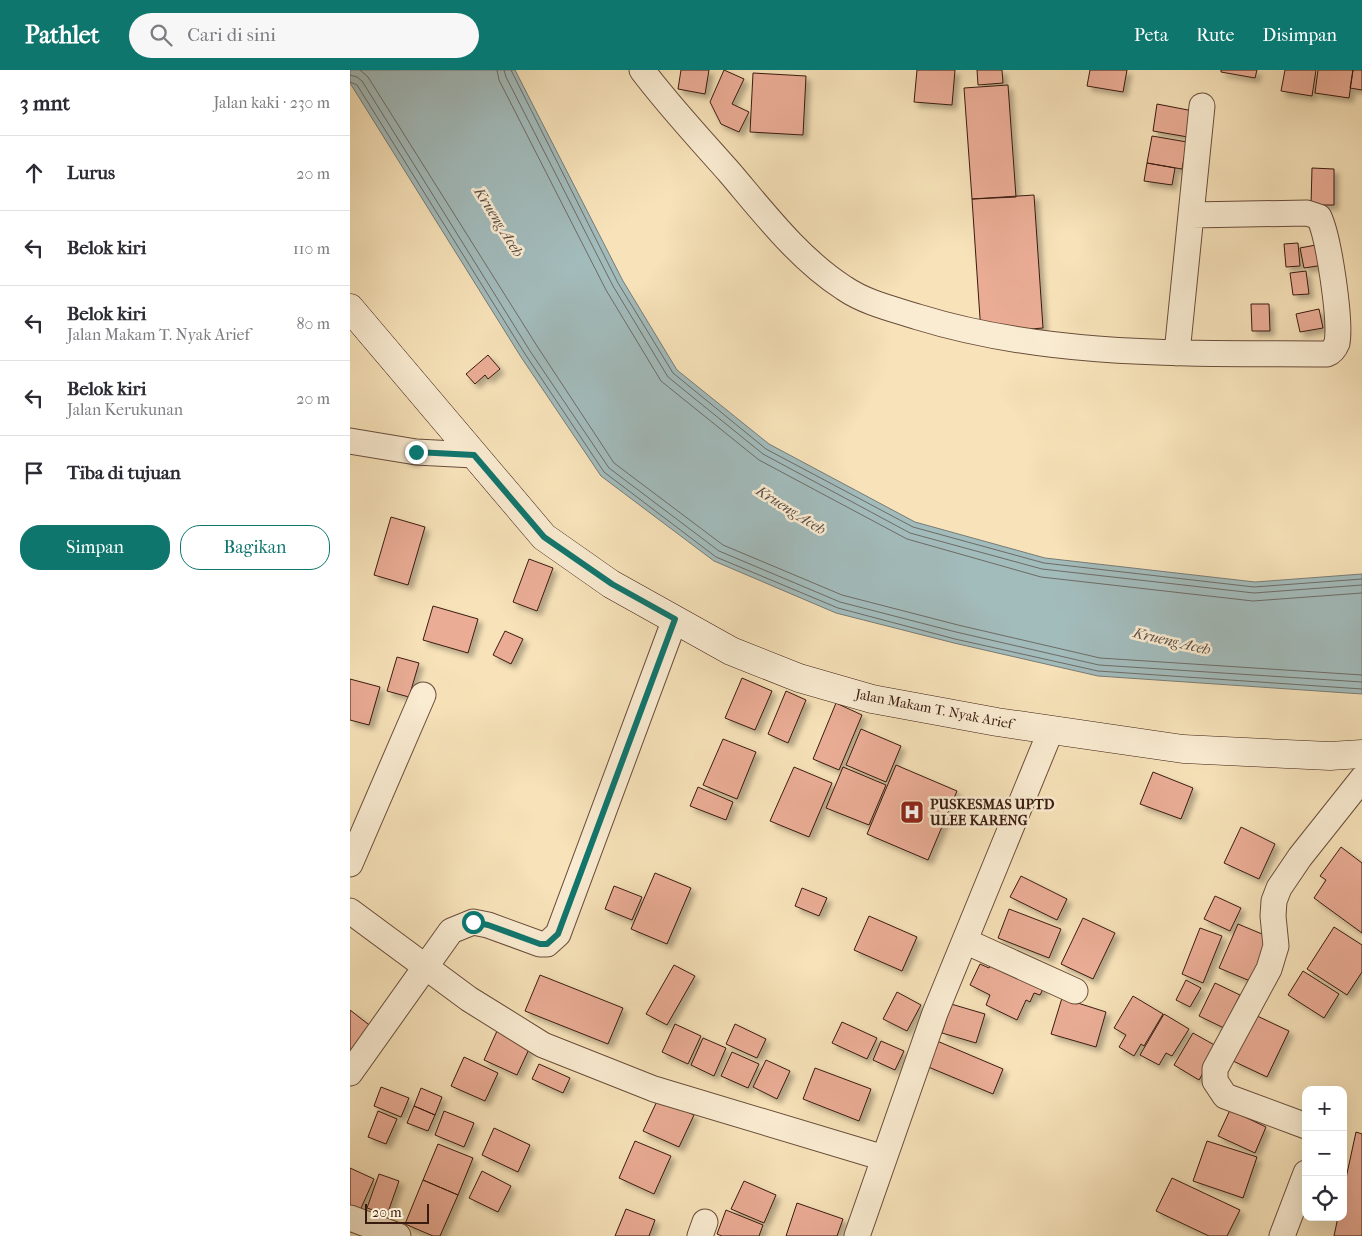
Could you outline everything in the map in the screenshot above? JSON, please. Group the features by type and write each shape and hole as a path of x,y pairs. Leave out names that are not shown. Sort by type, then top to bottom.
{"street":[{"path":"642,70 751,198 817,269 845,290 869,302 934,322 1002,338 1127,352 1327,354 1335,348 1337,342 1333,272 1319,217 1307,213 1191,215"},
{"path":"1177,352 1202,106"},
{"name":"Jalan Makam T. Nyak Arief","path":"350,308 544,537 612,584 731,651 808,681 872,699 1051,730 1182,749 1330,756 1362,754"},
{"path":"350,441 416,452 474,455"},
{"path":"350,1073 451,931 464,924 473,922 488,925 540,944 547,944 558,934 675,619"},
{"path":"350,864 423,695"},
{"path":"857,1236 935,1013 1051,730"},
{"path":"1330,756 1362,763"},
{"path":"1302,1125 1225,1096 1215,1081 1215,1069 1269,969 1276,946 1273,916 1274,901 1279,888 1362,779"},
{"path":"350,911 469,999 543,1045 596,1068 727,1113 884,1158"},
{"path":"965,941 1075,991"},
{"path":"1282,1236 1305,1176"},
{"path":"350,1218 398,1236"}],"water":[{"name":"Krueng Aceh","path":"350,70 515,70 623,281 677,370 769,444 915,522 1045,558 1255,582 1362,574 1362,694 1098,676 954,643 836,613 714,561 601,476 521,357 350,83"}],"building":[{"path":"681,70 709,70 705,94 678,89"},
{"path":"724,70 744,79 732,104 749,112 739,132 721,124 710,102"},
{"path":"917,70 955,70 952,105 914,102"},
{"path":"977,70 1002,70 1003,83 978,85"},
{"path":"1090,70 1127,70 1123,92 1087,86"},
{"path":"1221,70 1257,70 1255,78 1221,72"},
{"path":"1285,70 1316,70 1312,96 1281,91"},
{"path":"1318,70 1353,70 1349,98 1315,93"},
{"path":"1353,70 1362,70 1362,90 1350,88"},
{"path":"753,73 806,76 803,135 750,132"},
{"path":"1008,85 1016,197 972,199 964,88"},
{"path":"1157,104 1193,111 1188,137 1153,131"},
{"path":"1152,136 1187,142 1182,169 1147,163"},
{"path":"1147,163 1175,168 1172,185 1144,181"},
{"path":"1312,168 1334,169 1334,205 1311,205"},
{"path":"1034,195 1043,328 981,333 972,199"},
{"path":"1298,243 1300,266 1286,267 1284,244"},
{"path":"1321,244 1324,265 1304,268 1300,248"},
{"path":"1306,271 1309,294 1293,295 1290,273"},
{"path":"1251,304 1269,304 1270,331 1252,331"},
{"path":"1319,309 1323,328 1300,332 1296,314"},
{"path":"488,355 500,369 488,379 485,375 475,384 466,374"},
{"path":"391,517 425,527 408,585 374,575"},
{"path":"529,559 553,568 537,611 513,602"},
{"path":"433,606 478,619 468,653 423,640"},
{"path":"505,631 523,639 511,664 493,655"},
{"path":"397,657 419,663 409,697 387,691"},
{"path":"742,678 772,691 755,730 725,718"},
{"path":"350,679 380,687 369,725 350,720"},
{"path":"786,691 806,700 788,743 768,734"},
{"path":"836,703 862,715 839,770 813,759"},
{"path":"861,729 901,746 886,782 846,765"},
{"path":"723,739 756,752 737,799 703,785"},
{"name":"PUSKESMAS UPTD ULEE KARENG","path":"896,765 957,791 928,860 867,834"},
{"path":"794,767 832,783 809,837 770,821"},
{"path":"843,767 886,785 869,825 826,808"},
{"path":"1153,772 1193,788 1181,819 1140,804"},
{"path":"698,787 733,802 726,820 690,806"},
{"path":"1241,827 1275,844 1259,879 1224,863"},
{"path":"1341,847 1362,863 1362,933 1314,898 1326,880 1320,876"},
{"path":"655,873 691,888 667,944 631,929"},
{"path":"1021,876 1067,899 1057,920 1010,897"},
{"path":"614,886 642,897 632,920 605,909"},
{"path":"802,888 827,898 819,916 795,906"},
{"path":"1215,896 1241,908 1230,931 1204,919"},
{"path":"1009,909 1061,929 1049,958 998,938"},
{"path":"869,916 917,937 902,971 854,950"},
{"path":"1083,918 1115,933 1093,979 1061,964"},
{"path":"1238,924 1274,939 1255,983 1219,968"},
{"path":"1334,927 1362,945 1362,972 1347,995 1307,969"},
{"path":"1200,928 1222,936 1203,983 1182,974"},
{"path":"994,957 1047,981 1040,995 1034,993 1030,1002 1026,1000 1017,1020 986,1005 990,995 970,985 980,964 989,968"},
{"path":"674,965 695,976 667,1025 646,1014"},
{"path":"1303,971 1339,994 1324,1018 1288,995"},
{"path":"540,975 623,1008 608,1044 525,1011"},
{"path":"1186,980 1201,988 1190,1007 1176,1000"},
{"path":"1215,983 1240,995 1224,1028 1199,1016"},
{"path":"897,992 921,1005 907,1031 883,1019"},
{"path":"1133,996 1163,1014 1144,1046 1141,1044 1134,1056 1119,1047 1126,1035 1114,1028"},
{"path":"1062,998 1106,1012 1096,1047 1051,1034"},
{"path":"951,1004 985,1014 976,1043 942,1033"},
{"path":"350,1010 377,1031 350,1064"},
{"path":"1164,1014 1189,1029 1172,1056 1166,1053 1159,1065 1140,1055"},
{"path":"1255,1015 1289,1031 1267,1077 1233,1061"},
{"path":"842,1022 877,1038 867,1059 832,1043"},
{"path":"675,1024 701,1036 688,1064 662,1052"},
{"path":"735,1024 766,1039 757,1058 726,1044"},
{"path":"497,1031 530,1047 517,1075 484,1060"},
{"path":"1193,1033 1218,1047 1199,1080 1174,1065"},
{"path":"703,1038 726,1048 714,1076 691,1065"},
{"path":"881,1041 904,1051 895,1070 873,1060"},
{"path":"937,1041 1003,1069 993,1094 926,1066"},
{"path":"732,1052 759,1064 748,1088 721,1076"},
{"path":"464,1057 498,1073 485,1101 451,1086"},
{"path":"766,1060 790,1071 777,1099 753,1087"},
{"path":"539,1064 570,1078 563,1093 532,1079"},
{"path":"815,1068 871,1089 859,1121 803,1099"},
{"path":"381,1087 409,1098 401,1117 374,1106"},
{"path":"421,1088 442,1097 435,1115 414,1106"},
{"path":"658,1099 694,1115 679,1147 643,1131"},
{"path":"414,1106 435,1115 428,1131 407,1123"},
{"path":"1230,1110 1266,1127 1255,1153 1218,1136"},
{"path":"378,1111 397,1119 386,1144 368,1137"},
{"path":"444,1111 474,1123 464,1147 435,1135"},
{"path":"494,1128 530,1145 518,1172 482,1155"},
{"path":"1356,1132 1362,1134 1362,1236 1334,1236 1337,1221 1347,1221 1347,1174"},
{"path":"635,1141 671,1156 654,1194 619,1178"},
{"path":"1207,1141 1257,1157 1243,1198 1193,1181"},
{"path":"438,1144 473,1158 458,1195 423,1180"},
{"path":"350,1168 374,1179 358,1215 350,1212"},
{"path":"482,1171 511,1186 498,1212 469,1198"},
{"path":"379,1174 399,1181 387,1215 367,1208"},
{"path":"1172,1178 1240,1210 1227,1236 1209,1236 1156,1211"},
{"path":"423,1180 458,1195 440,1236 433,1236 405,1224"},
{"path":"744,1181 776,1195 764,1223 731,1209"},
{"path":"797,1203 843,1219 837,1236 786,1236"},
{"path":"626,1209 655,1220 649,1236 615,1236"},
{"path":"726,1210 763,1225 759,1236 722,1236 717,1234"}],"place":[{"name":"PUSKESMAS UPTD ULEE KARENG","path":"912,812"}],"route":[{"path":"416,452 474,455 544,537 612,584 675,619 558,934 547,944 540,944 488,925 473,922"}]}
